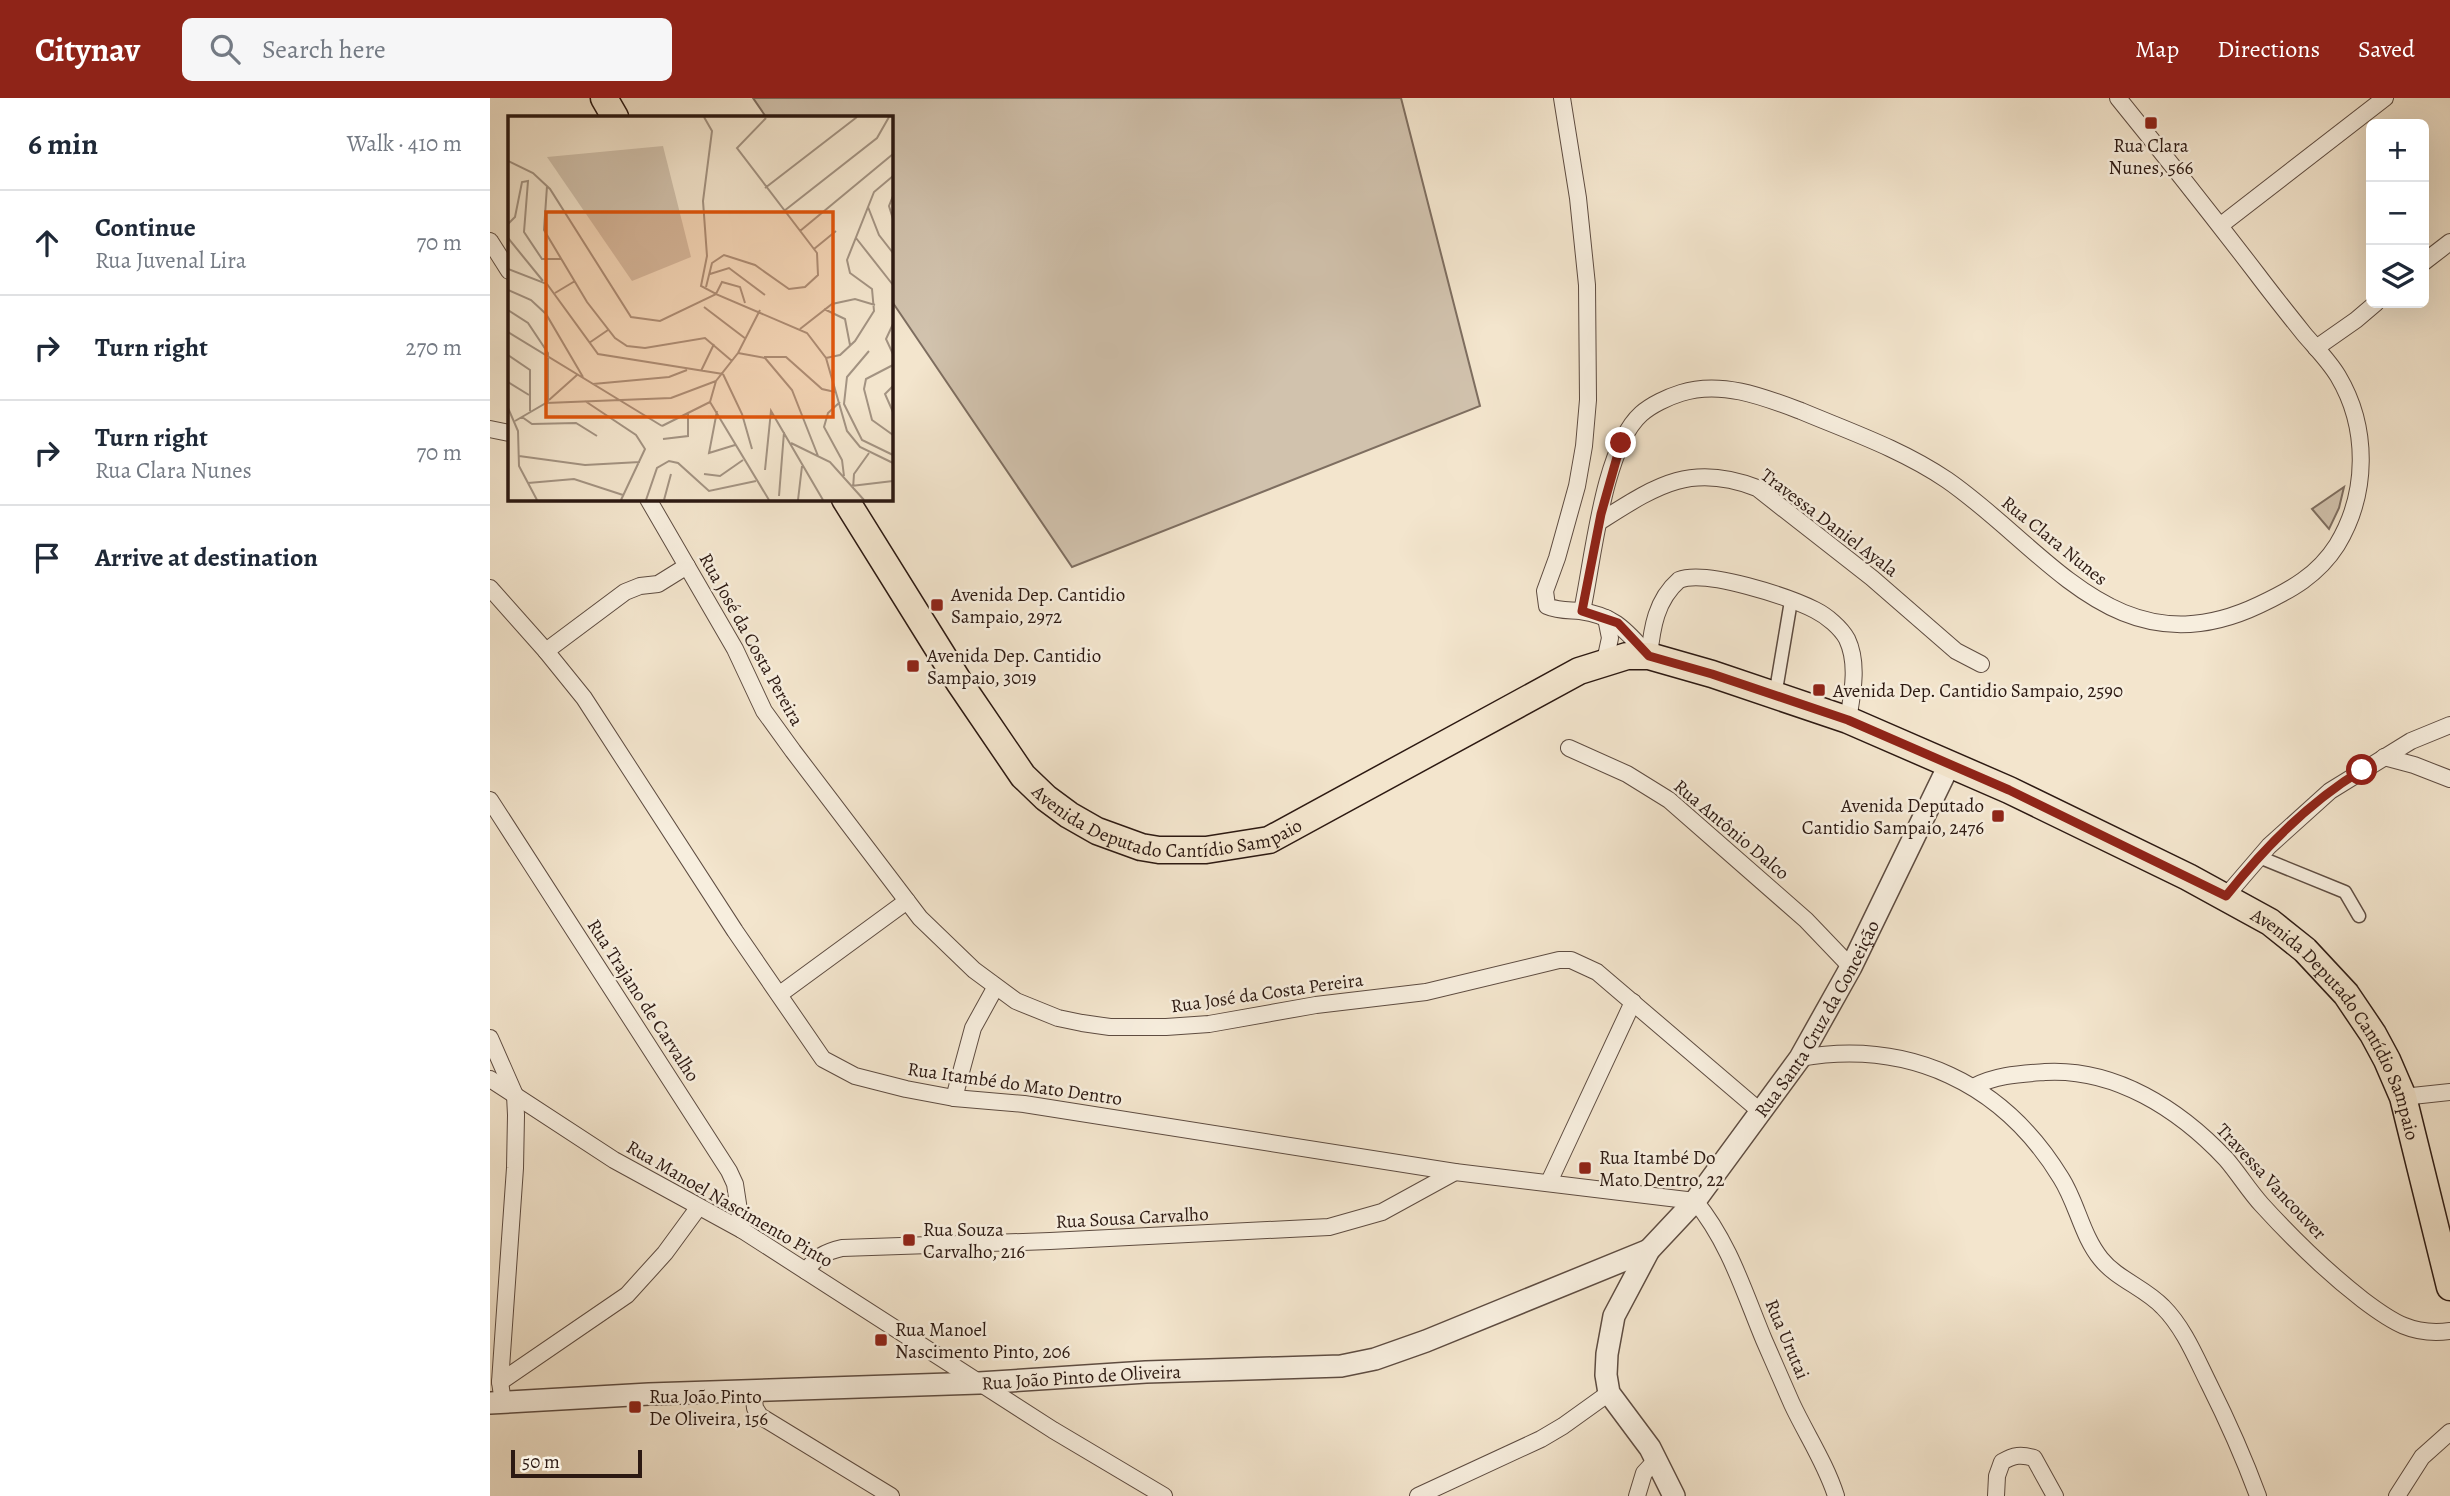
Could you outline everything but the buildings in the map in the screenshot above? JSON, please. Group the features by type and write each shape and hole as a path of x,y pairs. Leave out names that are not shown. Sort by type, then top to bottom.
{"main road":[{"path":"604,98 614,116"},
{"name":"Avenida Deputado Cantídio Sampaio","path":"846,500 959,682 1023,776 1069,815 1097,831 1141,847 1158,850 1206,850 1269,840 1579,671 1627,656 1649,656 1848,720 1950,763 2226,896 2270,922 2305,950 2346,994 2373,1034 2403,1097 2450,1287"}],"street":[{"name":"Avenida Deputado Cantídio Sampaio","path":"1562,98 1578,198 1587,285 1589,366 1584,446 1577,486 1545,591 1547,606 1582,611 1618,623 1649,656"},
{"name":"Rua Clara Nunes","path":"1582,611 1600,522 1621,443 1642,413 1682,393 1706,388 1732,390 1791,407 1873,440 1913,460 1947,481 2080,589 2120,613 2163,623 2204,623 2244,612 2294,589 2318,569 2330,555 2348,524 2361,480 2361,451 2340,379 2118,98"},
{"path":"2221,225 2385,98"},
{"path":"490,241 508,269"},
{"path":"2429,258 2450,242"},
{"path":"2316,348 2370,308"},
{"path":"490,429 508,433"},
{"name":"Travessa Daniel Ayala","path":"1600,522 1649,492 1675,481 1713,475 1740,481 1757,488 1776,502 1804,527 1872,578 1956,651 1981,664"},
{"name":"Rua José da Costa Pereira","path":"649,500 735,649 764,711 920,918 995,988 1016,1001 1058,1017 1110,1027 1209,1024 1316,1005 1426,992 1559,960 1578,963 1597,972 1761,1112"},
{"path":"546,651 625,592 640,586 658,584 687,566"},
{"path":"1649,656 1653,622 1673,585 1686,577 1700,576 1727,581 1791,601 1816,610 1847,638 1854,679 1848,720"},
{"name":"Rua Itambé do Mato Dentro","path":"490,588 584,698 735,931 823,1059 840,1069 906,1089 954,1098 1024,1104 1455,1172 1695,1201"},
{"path":"1775,695 1791,601"},
{"path":"1605,661 1610,638 1606,618"},
{"path":"2226,896 2259,857 2322,797 2411,741 2450,725"},
{"name":"Rua Antônio Dalco","path":"1569,748 1627,774 1669,800 1806,920 1851,967"},
{"path":"2384,757 2450,779"},
{"name":"Rua Santa Cruz da Conceição","path":"1649,1250 1695,1201 1800,1058 1851,967 1950,763"},
{"name":"Rua Trajano de Carvalho","path":"490,800 729,1171 735,1184 742,1230"},
{"path":"2259,857 2345,892 2359,916"},
{"path":"780,994 908,901"},
{"path":"954,1098 972,1028 995,988"},
{"path":"1549,1182 1633,1002"},
{"path":"490,1038 515,1095 515,1158 498,1396"},
{"path":"1800,1058 1839,1053 1898,1059 1936,1068 1973,1087 2010,1117 2049,1160 2072,1196 2093,1247 2101,1259 2163,1307 2175,1321 2218,1402 2258,1496"},
{"name":"Travessa Vancouver","path":"1973,1087 1986,1080 2007,1075 2063,1071 2101,1076 2130,1088 2171,1112 2201,1135 2229,1163 2279,1223 2330,1272 2372,1307 2414,1331 2450,1331"},
{"name":"Rua Manoel Nascimento Pinto","path":"490,1079 614,1160 742,1230 1053,1430 1164,1496"},
{"path":"2403,1097 2450,1092"},
{"name":"Rua Sousa Carvalho","path":"806,1271 814,1260 826,1252 842,1248 1063,1241 1329,1227 1382,1212 1455,1172"},
{"name":"Rua Urutai","path":"1695,1201 1712,1222 1738,1274 1764,1341 1808,1437 1829,1475 1836,1496"},
{"path":"498,1396 627,1295 665,1253 698,1208"},
{"path":"1649,1250 1614,1316 1606,1371 1607,1395 1656,1460 1674,1496"},
{"name":"Rua João Pinto de Oliveira","path":"498,1396 979,1383 1146,1373 1340,1366 1375,1359 1426,1341 1649,1250"},
{"path":"753,1391 754,1408 760,1416 891,1496"},
{"path":"1418,1496 1552,1432 1607,1395"},
{"path":"2396,1496 2422,1457 2450,1432"},
{"path":"1996,1496 1997,1476 2002,1462 2012,1456 2021,1455 2034,1458 2055,1496"},
{"path":"1637,1496 1644,1473 1656,1460"},
{"path":"1459,1478 1460,1496"}],"shaded area":[{"path":"753,98 1401,98 1480,406 1072,567 892,301 892,116 765,116"},
{"path":"2344,487 2339,508 2329,529 2312,509"}],"place":[{"name":"Rua Clara Nunes, 566","path":"2151,123"},
{"name":"Avenida Dep. Cantidio Sampaio, 2972","path":"937,605"},
{"name":"Avenida Dep. Cantidio Sampaio, 3019","path":"913,666"},
{"name":"Avenida Dep. Cantidio Sampaio, 2590","path":"1819,690"},
{"name":"Avenida Deputado Cantidio Sampaio, 2476","path":"1998,816"},
{"name":"Rua Itambé Do Mato Dentro, 22","path":"1585,1168"},
{"name":"Rua Souza Carvalho, 216","path":"909,1240"},
{"name":"Rua Manoel Nascimento Pinto, 206","path":"881,1340"},
{"name":"Rua João Pinto De Oliveira, 156","path":"635,1407"}],"route":[{"path":"1621,443 1601,514 1582,611 1618,623 1649,656 1712,674 1848,720 2009,790 2226,896 2269,846 2309,808 2362,770"}]}
